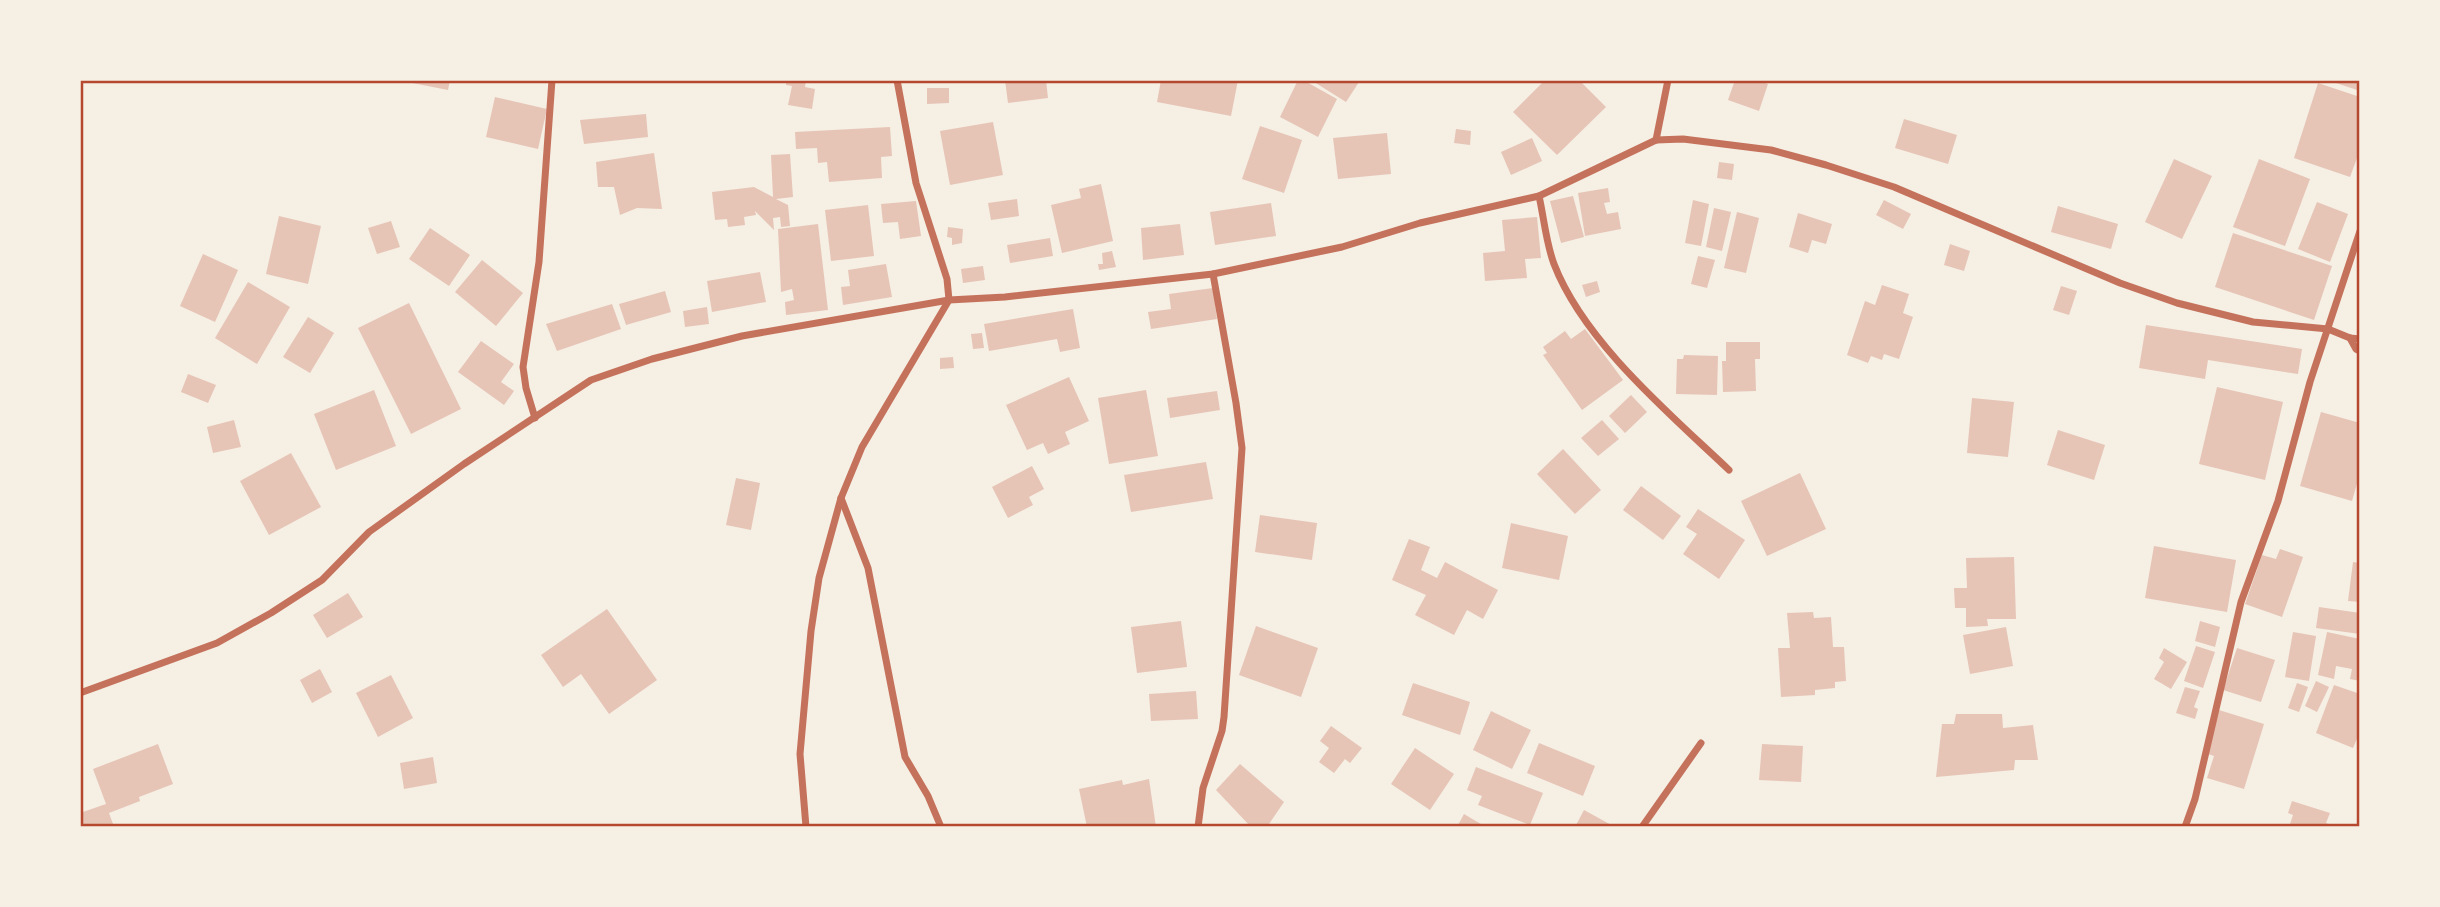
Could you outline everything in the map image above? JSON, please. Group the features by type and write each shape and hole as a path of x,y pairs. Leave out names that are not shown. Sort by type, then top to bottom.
{"street":[{"path":"535,418 523,367 540,251 552,80"},
{"path":"806,827 800,754 811,631 819,578 841,498 862,447 949,300 947,279 916,183 897,80"},
{"path":"1656,140 1668,80"},
{"path":"80,693 217,643 271,613 322,580 369,532 464,464 591,380 652,359 742,336 949,300 1005,297 1213,274 1342,247 1420,223 1539,197 1656,140 1683,139 1771,150 1826,165 1894,187 2120,283 2177,303 2253,322 2328,329 2360,339"},
{"path":"1539,197 1554,264 1578,309 1622,366 1730,470"},
{"path":"2185,827 2195,799 2241,602 2278,501 2310,382 2360,231"},
{"path":"1198,827 1200,800 1224,717 1242,448 1213,274"},
{"path":"2350,338 2360,351"},
{"path":"841,498 868,568 905,757 928,796 941,827"},
{"path":"1642,827 1701,743"}],"building":[{"path":"397,80 450,80 448,90"},
{"path":"786,80 806,80 805,87 815,89 812,109 788,105 792,86 786,85"},
{"path":"1005,80 1046,80 1048,98 1008,103"},
{"path":"1161,80 1238,80 1231,116 1157,102"},
{"path":"1298,80 1303,80 1337,99 1318,137 1280,117"},
{"path":"1311,80 1357,80 1359,82 1346,102"},
{"path":"1545,80 1579,80 1606,107 1557,155 1513,112"},
{"path":"1735,80 1759,80 1768,84 1759,111 1728,100"},
{"path":"2360,80 2360,91 2330,81"},
{"path":"2318,83 2360,97 2360,150 2350,177 2294,158"},
{"path":"927,88 949,88 949,103 927,104"},
{"path":"495,97 547,109 538,149 486,137"},
{"path":"646,114 648,137 584,144 580,120"},
{"path":"1904,119 1957,135 1948,164 1895,148"},
{"path":"993,122 1003,175 950,185 940,131"},
{"path":"1260,126 1302,140 1284,193 1242,179"},
{"path":"890,127 892,156 881,157 882,178 829,182 827,162 818,163 817,148 796,149 795,132"},
{"path":"1456,129 1471,131 1470,145 1454,143"},
{"path":"1387,133 1391,174 1338,179 1333,138"},
{"path":"1532,138 1542,161 1511,175 1501,152"},
{"path":"654,153 662,209 637,208 620,215 614,187 598,187 596,162"},
{"path":"790,154 793,197 776,199 788,205 790,226 781,227 780,217 773,218 774,230 755,211 756,215 744,217 745,225 728,227 727,219 715,220 712,192 754,187 773,197 771,155"},
{"path":"2174,159 2212,176 2182,239 2145,222"},
{"path":"2259,159 2310,179 2285,246 2233,227"},
{"path":"1719,162 1734,164 1732,180 1717,178"},
{"path":"1101,184 1113,241 1062,253 1051,205 1081,198 1079,189"},
{"path":"1608,188 1610,202 1604,203 1607,214 1618,212 1621,229 1585,236 1578,193"},
{"path":"1573,196 1584,237 1561,243 1550,201"},
{"path":"1017,199 1019,216 991,220 988,203"},
{"path":"1693,200 1709,204 1701,246 1685,243"},
{"path":"1884,200 1911,214 1903,229 1876,215"},
{"path":"916,201 921,236 900,239 898,222 883,223 881,204"},
{"path":"2317,202 2348,214 2330,262 2298,249"},
{"path":"1271,203 1276,236 1215,245 1210,212"},
{"path":"868,205 874,256 831,261 825,210"},
{"path":"2058,206 2118,224 2111,249 2051,232"},
{"path":"1714,208 1731,212 1722,251 1706,247"},
{"path":"1737,212 1759,218 1746,273 1724,268"},
{"path":"1798,213 1832,224 1826,244 1812,240 1808,253 1789,247"},
{"path":"279,216 321,226 308,284 266,274"},
{"path":"1537,217 1541,258 1525,259 1527,278 1485,281 1483,253 1505,251 1502,220"},
{"path":"391,221 400,247 377,254 368,228"},
{"path":"818,224 828,310 786,315 785,302 794,300 792,289 781,292 778,229"},
{"path":"1180,224 1184,255 1143,260 1141,228"},
{"path":"948,227 963,229 962,243 952,245 952,238 947,237"},
{"path":"430,228 470,255 449,286 409,259"},
{"path":"2233,233 2332,266 2314,320 2215,287"},
{"path":"1050,238 1053,256 1010,263 1007,245"},
{"path":"1950,244 1970,251 1964,271 1944,265"},
{"path":"1112,251 1116,267 1099,270 1098,264 1103,264 1102,253"},
{"path":"203,254 238,270 215,322 180,306"},
{"path":"1698,256 1715,260 1707,288 1691,284"},
{"path":"482,260 523,293 496,326 455,292"},
{"path":"886,264 892,297 843,305 841,287 850,286 848,270"},
{"path":"983,266 985,280 963,283 961,269"},
{"path":"760,272 766,302 712,312 707,281"},
{"path":"1597,281 1600,292 1586,297 1582,285"},
{"path":"248,282 290,307 257,364 215,338"},
{"path":"1882,285 1909,294 1903,313 1913,317 1899,359 1884,354 1882,360 1871,356 1868,363 1847,355 1865,301 1875,305"},
{"path":"2061,286 2077,291 2069,315 2053,310"},
{"path":"1213,288 1217,319 1151,329 1148,312 1171,309 1169,294"},
{"path":"665,291 671,312 626,325 619,304"},
{"path":"409,303 461,409 411,434 358,328"},
{"path":"612,304 621,329 557,351 546,324"},
{"path":"707,307 709,324 685,327 683,311"},
{"path":"1073,309 1080,348 1060,352 1057,339 989,351 984,324"},
{"path":"308,317 334,333 310,373 283,357"},
{"path":"2146,325 2302,349 2298,374 2208,360 2205,379 2139,368"},
{"path":"1585,329 1623,380 1582,410 1543,355 1547,353 1543,347 1565,331 1571,339"},
{"path":"982,333 984,348 973,349 971,334"},
{"path":"481,341 514,364 501,382 514,391 504,405 458,372"},
{"path":"1726,342 1760,342 1760,359 1755,359 1756,391 1723,392 1722,361 1726,361"},
{"path":"1684,355 1718,356 1717,395 1676,394 1677,359 1683,359"},
{"path":"953,357 954,368 940,369 940,358"},
{"path":"188,374 216,385 208,403 181,392"},
{"path":"1069,377 1089,421 1065,432 1070,444 1048,454 1043,443 1027,450 1006,405"},
{"path":"2217,387 2283,402 2265,480 2199,464"},
{"path":"374,390 396,446 336,470 314,414"},
{"path":"1146,390 1158,456 1109,464 1098,398"},
{"path":"1217,391 1220,410 1170,418 1167,398"},
{"path":"1631,395 1647,412 1625,433 1609,416"},
{"path":"1972,398 2014,402 2008,457 1967,453"},
{"path":"2321,412 2360,423 2360,473 2352,501 2300,486"},
{"path":"234,420 241,447 213,453 207,427"},
{"path":"1602,420 1619,439 1598,456 1581,438"},
{"path":"2058,430 2105,445 2094,480 2047,465"},
{"path":"1563,449 1601,490 1575,514 1537,474"},
{"path":"291,453 321,507 269,535 240,481"},
{"path":"1206,462 1213,499 1131,512 1124,475"},
{"path":"1032,466 1044,489 1029,497 1033,505 1008,518 992,487"},
{"path":"1800,473 1826,529 1767,556 1741,501"},
{"path":"736,478 760,483 751,530 726,525"},
{"path":"1641,486 1681,516 1663,540 1623,510"},
{"path":"1698,509 1745,540 1719,579 1683,554 1697,534 1686,527"},
{"path":"1260,515 1317,523 1312,560 1255,552"},
{"path":"1511,523 1568,536 1559,580 1502,568"},
{"path":"1409,539 1430,547 1421,570 1437,578 1445,562 1498,590 1483,619 1467,610 1454,635 1415,615 1426,595 1392,580"},
{"path":"2154,546 2236,560 2227,612 2145,598"},
{"path":"2280,549 2303,557 2282,617 2245,604 2262,555 2276,559"},
{"path":"2014,557 2016,619 1987,619 1988,626 1966,627 1966,608 1955,608 1954,588 1967,588 1966,558"},
{"path":"2353,562 2360,563 2360,602 2348,601"},
{"path":"348,593 363,617 327,638 313,615"},
{"path":"2319,607 2360,613 2360,634 2316,628"},
{"path":"607,609 657,680 609,714 581,674 563,687 541,655"},
{"path":"1813,612 1814,618 1831,617 1833,647 1844,647 1846,681 1835,682 1835,688 1815,690 1815,695 1781,697 1778,648 1790,648 1787,613"},
{"path":"1181,621 1187,667 1137,673 1131,627"},
{"path":"2200,621 2220,627 2215,647 2195,641"},
{"path":"1256,626 1318,648 1301,697 1239,675"},
{"path":"2006,627 2013,666 1970,674 1963,635"},
{"path":"2293,632 2316,636 2309,681 2285,677"},
{"path":"2327,632 2360,639 2360,681 2350,679 2352,669 2336,666 2334,679 2318,675"},
{"path":"2196,646 2215,652 2203,688 2184,681"},
{"path":"2164,648 2187,662 2171,689 2154,679 2164,662 2159,658"},
{"path":"2237,648 2275,660 2261,702 2223,690"},
{"path":"320,669 332,692 312,703 300,680"},
{"path":"391,675 413,718 378,737 356,693"},
{"path":"2316,681 2329,687 2317,712 2305,706"},
{"path":"1413,683 1470,702 1460,735 1402,715"},
{"path":"2297,683 2308,687 2299,712 2288,708"},
{"path":"2334,685 2360,694 2360,732 2353,748 2316,733"},
{"path":"2185,687 2200,691 2194,707 2198,709 2195,719 2176,713"},
{"path":"1196,691 1198,719 1151,721 1149,694"},
{"path":"2219,710 2264,724 2244,789 2207,778 2214,756 2205,753"},
{"path":"1491,711 1531,730 1512,769 1473,750"},
{"path":"1956,714 2002,714 2003,728 2033,725 2038,760 2015,760 2014,770 1936,777 1942,724 1954,724"},
{"path":"1331,726 1362,748 1350,763 1345,759 1334,773 1319,762 1329,748 1320,741"},
{"path":"1539,743 1595,766 1583,796 1527,773"},
{"path":"158,744 173,784 139,797 140,801 109,813 113,824 107,827 82,827 80,813 106,804 93,769"},
{"path":"1762,744 1803,746 1801,782 1759,780"},
{"path":"1415,748 1454,774 1430,810 1391,784"},
{"path":"433,757 437,783 404,789 400,763"},
{"path":"1240,764 1284,802 1267,827 1251,827 1216,790"},
{"path":"1476,767 1543,793 1530,825 1478,805 1482,796 1467,790"},
{"path":"1149,779 1156,827 1087,827 1079,789 1122,780 1123,785"},
{"path":"2292,801 2330,813 2326,823 2335,827 2289,827 2293,815 2288,813"},
{"path":"1584,810 1615,827 1575,827"},
{"path":"1464,814 1486,827 1457,827"}]}
